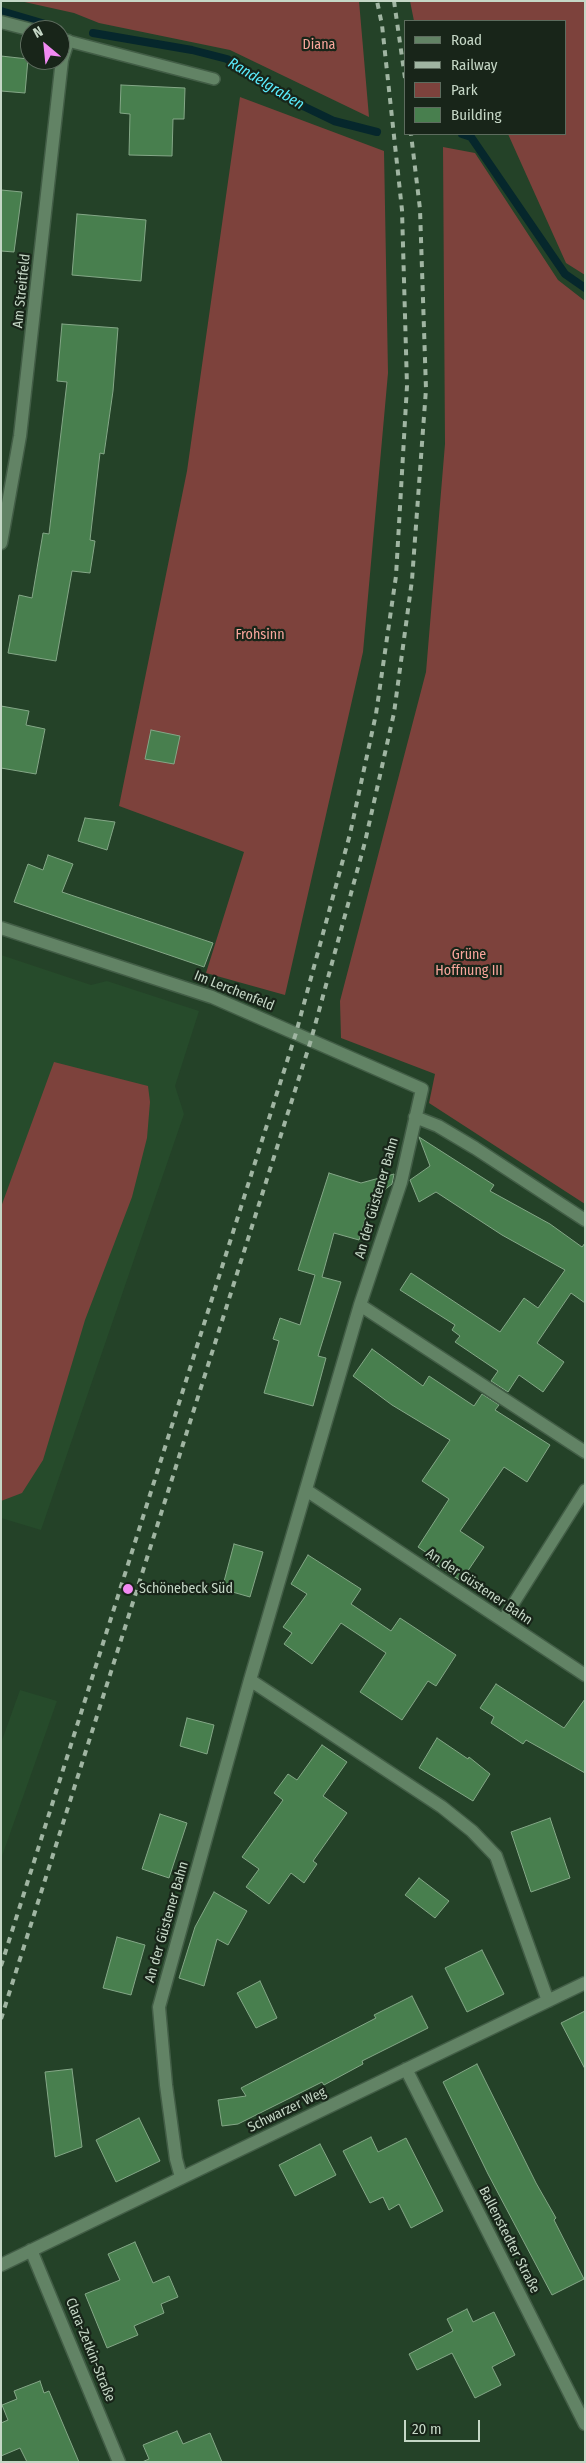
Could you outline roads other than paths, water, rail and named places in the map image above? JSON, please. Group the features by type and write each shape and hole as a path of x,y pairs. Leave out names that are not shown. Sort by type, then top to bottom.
{"street":[{"path":"1,22 20,27"},
{"name":"Am Streitfeld","path":"1,543 20,436 61,70"},
{"name":"Im Lerchenfeld","path":"1,928 212,997 422,1089 415,1117"},
{"path":"415,1117 438,1126 475,1148 585,1220"},
{"name":"An der Güstener Bahn","path":"181,2177 176,2159 167,2094 159,2007 250,1680 360,1304 401,1182 415,1117"},
{"path":"360,1304 585,1452"},
{"name":"An der Güstener Bahn","path":"306,1490 585,1675"},
{"path":"250,1680 442,1807 472,1830 496,1856 548,2001"},
{"name":"Schwarzer Weg","path":"1,2265 585,1982"},
{"name":"Ballenstedter Straße","path":"406,2069 585,2424"},
{"name":"Clara-Zetkin-Straße","path":"31,2250 119,2462"}],"lane":[{"path":"70,42 214,79"},
{"path":"503,1620 585,1490"}],"waterway":[{"name":"Randelgraben","path":"1,11 32,20"},
{"name":"Randelgraben","path":"93,33 192,50 227,59 305,107 334,121 377,132"},
{"name":"Randelgraben","path":"465,135 471,137 565,274 585,288"}],"railway":[{"path":"1,1966 296,1033 350,834 376,714 396,576 407,386 402,210 382,25 377,1"},
{"path":"394,1 404,71"},
{"path":"1,2019 311,1040 365,842 394,713 412,580 426,389 420,209 411,135"}],"place":[{"name":"Schönebeck Süd","path":"128,1589"}],"park label":[{"name":"Diana","path":"319,45"},
{"name":"Frohsinn","path":"260,635"},
{"name":"Grüne Hoffnung III","path":"469,964"}]}
